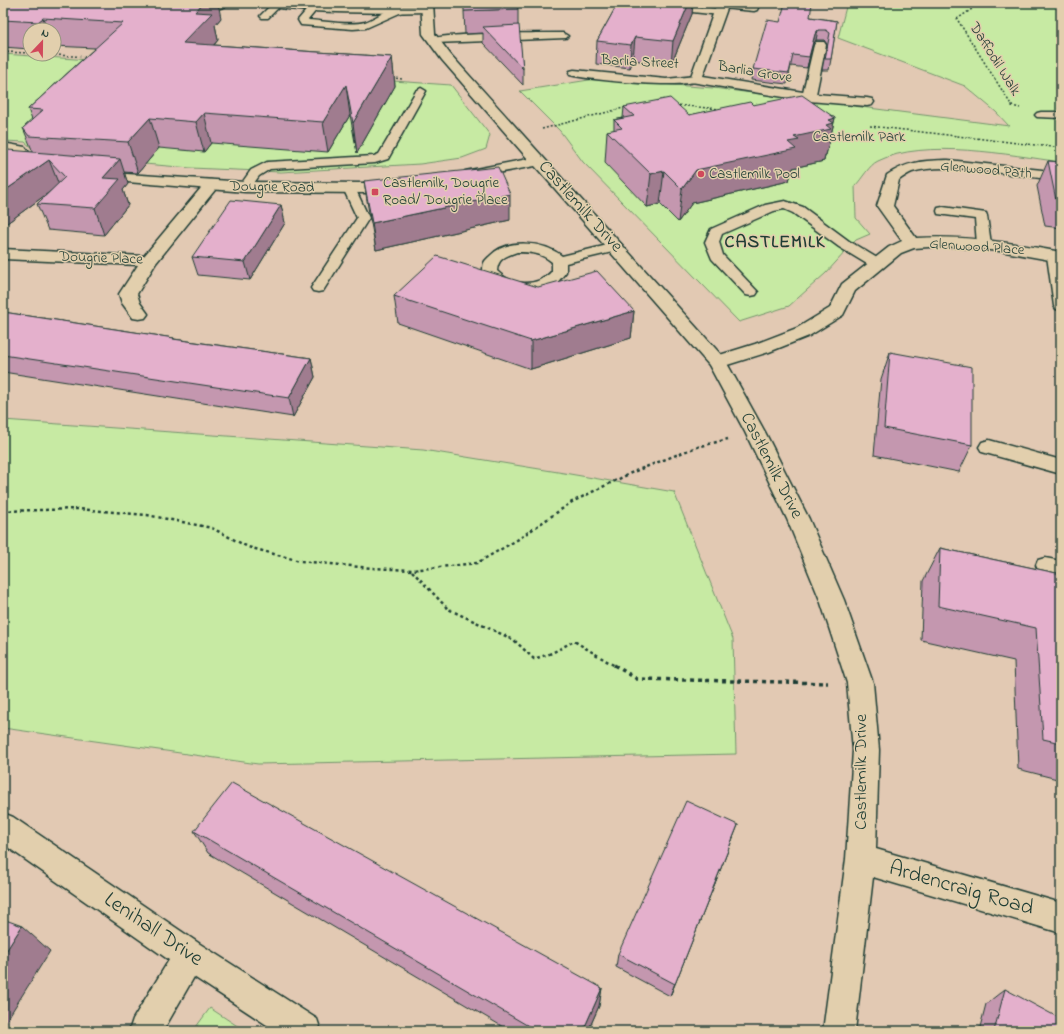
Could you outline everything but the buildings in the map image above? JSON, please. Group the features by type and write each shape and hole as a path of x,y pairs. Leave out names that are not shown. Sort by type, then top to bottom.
{"street":[{"path":"272,4 313,8 399,10 427,6"},
{"name":"Castlemilk Drive","path":"427,6 429,34 446,57 717,362 755,432 798,519 832,600 860,684 866,750 861,859 839,1031"},
{"name":"Barlia Street","path":"696,79 721,7"},
{"name":"Barlia Grove","path":"809,97 820,45"},
{"name":"Barlia Grove","path":"696,79 809,97 867,102"},
{"path":"459,176 540,161"},
{"name":"Glenwood Path","path":"911,243 885,206 892,178 909,168 961,165 1046,176 1061,176"},
{"path":"17,170 54,173"},
{"name":"Dougrie Road","path":"85,176 245,187 366,188 405,184"},
{"name":"Dougrie Place","path":"3,254 149,261 211,185"},
{"name":"Glenwood Place","path":"717,362 762,348 803,332 837,311 848,288 877,264 895,250 911,243 944,241 984,244 1018,248 1057,256"},
{"path":"139,314 131,303 128,294 149,261"},
{"path":"989,448 1061,467"},
{"name":"Lenihall Drive","path":"3,827 189,955 305,1031"},
{"name":"Ardencraig Road","path":"861,859 1061,918"},
{"path":"145,1031 189,955"}],"lane":[{"path":"185,8 211,8 227,3"},
{"path":"656,6 754,8 755,3"},
{"path":"265,16 272,4"},
{"path":"313,8 302,20 304,23 321,25 366,25 399,10"},
{"path":"434,40 563,36"},
{"name":"Barlia Street","path":"574,73 666,82 696,79"},
{"path":"245,187 255,173 267,166 375,159 384,156 421,91"},
{"path":"1041,115 1061,116"},
{"path":"3,147 21,150 38,172"},
{"path":"318,288 362,218 349,188"},
{"path":"751,292 717,256 712,242 716,232 770,208 785,205 798,210 844,244 877,264"},
{"path":"943,211 981,216 984,244"},
{"path":"559,261 616,247"},
{"path":"516,248 534,248 549,252 559,261 559,272 550,281 534,287 516,286 499,281 490,272 491,262 500,253 516,248"},
{"path":"1057,256 1061,306"}],"path":[{"name":"Daffodil Walk","path":"967,3 972,10 957,19 1012,106 1041,115"},
{"path":"3,52 22,53"},
{"path":"62,56 95,58"},
{"path":"390,78 406,79"},
{"path":"669,105 720,109"},
{"path":"516,135 632,106"},
{"path":"868,126 1061,148"},
{"path":"3,511 79,509 147,515 212,528 248,547 300,561 371,568 412,570 477,563 517,540 572,502 633,472 694,448 755,432"},
{"path":"412,570 448,609 514,640 534,659 552,653 574,641 637,679 860,684"}],"green space":[{"name":"Castlemilk Park","path":"847,3 1061,3 1061,162 968,150 943,149 919,150 897,154 878,161 869,169 855,186 856,218 870,234 856,240 826,273 789,306 739,322 583,162 560,131 520,91 595,79 713,88 1009,126 996,112 965,86 838,38"},
{"path":"3,54 22,55 22,62 62,62 62,58 451,85 490,135 486,149 462,158 420,164 281,172 191,168 40,155 25,142 3,141"},
{"path":"3,420 423,450 674,492 733,639 736,754 258,764 3,728"},
{"path":"210,1008 245,1031 193,1031"}],"place":[{"name":"Castlemilk Pool","path":"701,174"},
{"name":"Castlemilk, Dougrie Road/ Dougrie Place","path":"375,192"}],"district":[{"name":"CASTLEMILK","path":"775,243"}]}
